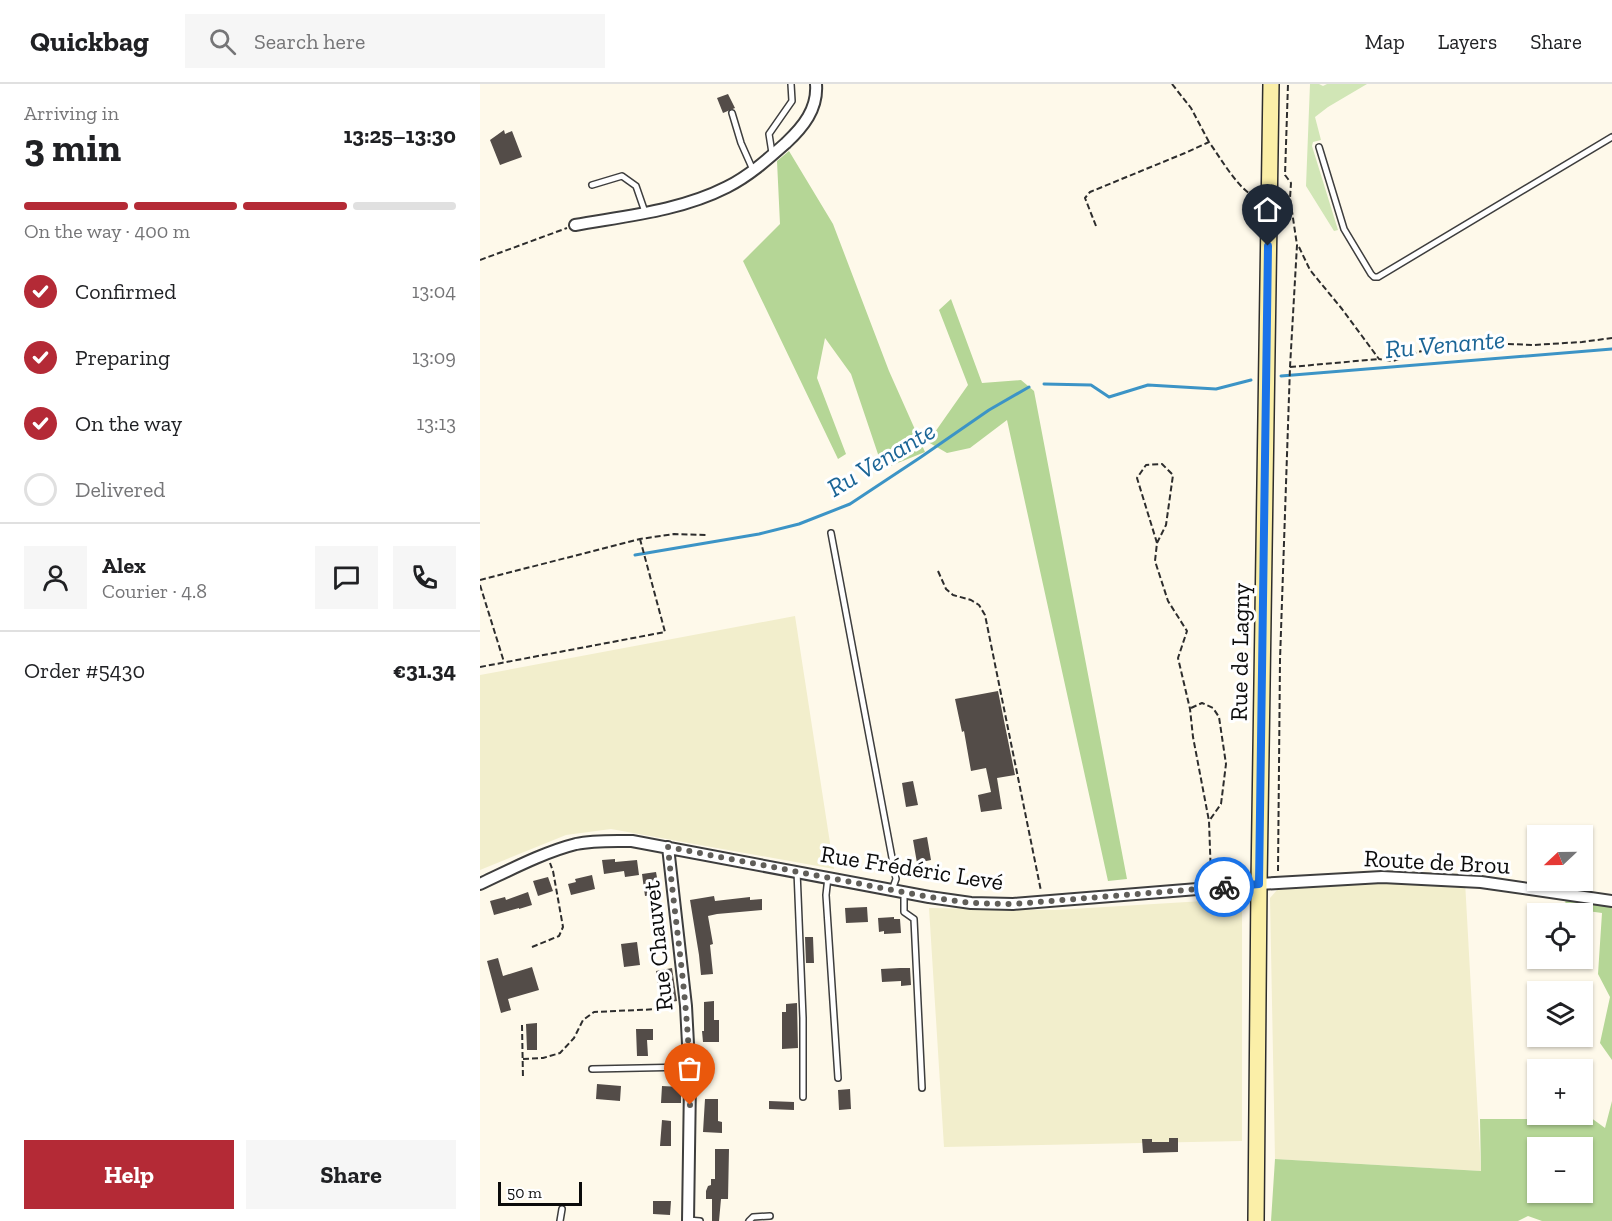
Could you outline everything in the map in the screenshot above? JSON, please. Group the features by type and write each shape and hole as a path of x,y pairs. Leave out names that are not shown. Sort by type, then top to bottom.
{"main road":[{"name":"Rue de Lagny","path":"1256,1221 1271,84"}],"street":[{"path":"575,225 693,201 727,187 773,155 801,129 812,111 816,84"},
{"name":"Rue Frédéric Levé","path":"480,884 547,854 577,844 605,840 632,841 668,847 971,903 1013,904 1259,884"},
{"name":"Rue Chauvet","path":"668,847 686,1006 689,1067 688,1221"},
{"name":"Route de Brou","path":"1259,884 1382,877 1470,881 1612,901"}],"lane":[{"path":"773,155 770,134 792,101 792,84"},
{"path":"732,113 753,170"},
{"path":"1319,147 1344,229 1371,274 1378,277 1612,137"},
{"path":"592,185 622,176 636,186 645,212"},
{"path":"831,534 896,879 892,890"},
{"path":"797,871 803,1018 803,1097"},
{"path":"828,877 826,895 838,1078"},
{"path":"904,892 904,912 914,919 922,1088"},
{"path":"592,1069 689,1067"},
{"path":"560,1221 562,1209"},
{"path":"749,1221 753,1217 770,1216"},
{"path":"688,1221 700,1221"}],"path":[{"path":"1172,84 1191,108 1209,142 1238,182 1252,196 1269,200"},
{"path":"1278,883 1280,660 1290,367 1297,245 1290,198 1291,183 1285,176 1288,84"},
{"path":"1096,226 1086,198 1090,192 1209,142"},
{"path":"480,260 575,225"},
{"path":"1297,245 1310,270 1379,359"},
{"path":"1290,367 1379,359 1393,361 1452,343 1533,345 1612,338"},
{"path":"1157,543 1137,478 1146,465 1162,464 1173,475 1166,525 1157,543 1155,561 1168,601 1187,631 1178,658 1190,709 1209,821 1212,888"},
{"path":"480,580 640,539 674,534 707,535"},
{"path":"480,667 665,632 640,539"},
{"path":"938,571 946,589 953,595 980,605 985,615 1043,902"},
{"path":"480,585 504,663"},
{"path":"1190,709 1202,703 1214,708 1219,717 1226,764 1221,804 1209,821"},
{"path":"532,947 559,936 563,927 553,871 547,854"},
{"path":"523,1059 543,1058 560,1053 574,1038 583,1020 594,1012 660,1010 686,1006"},
{"path":"522,1025 523,1079"}],"shaded area":[{"path":"795,616 834,869 611,829 566,835 480,870 480,675"},
{"path":"1376,880 1465,881 1481,1171 1275,1159 1270,898 1277,890"},
{"path":"1220,900 1242,906 1242,1141 944,1147 929,908 1055,910"}],"green space":[{"path":"1310,84 1323,86 1327,84 1367,84 1315,117 1321,140 1313,142 1312,146 1338,230 1334,231 1306,186"},
{"path":"789,151 833,224 889,371 925,452 883,469 851,374 825,338 817,378 846,454 838,459 743,261 780,224 777,161"},
{"path":"951,299 982,383 1021,380 1034,391 1127,879 1108,881 1007,420 970,448 947,453 928,442 968,385 939,310"},
{"path":"1565,898 1612,900 1612,1060 1600,1043 1610,997 1598,974 1602,913 1593,912 1593,903 1566,903"},
{"path":"1612,1101 1612,1221 1542,1221 1528,1216 1518,1221 1271,1221 1275,1159 1481,1171 1480,1119 1527,1119 1527,1125 1593,1125 1593,1119 1605,1128"}],"building":[{"path":"728,94 735,108 723,113 717,98"},
{"path":"504,130 505,134 512,131 522,157 500,165 490,140"},
{"path":"998,691 1015,775 997,778 1002,809 981,812 978,795 991,792 986,768 971,771 964,731 962,732 955,699"},
{"path":"913,781 918,805 906,807 902,783"},
{"path":"927,837 931,860 917,863 913,840"},
{"path":"615,859 615,862 637,860 639,875 625,877 624,871 604,874 602,860"},
{"path":"656,872 660,894 645,896 642,874"},
{"path":"592,875 595,889 571,895 568,884 576,882 575,879"},
{"path":"548,877 553,891 538,896 533,881"},
{"path":"528,892 532,905 494,915 490,901 505,897 506,900"},
{"path":"714,896 715,901 750,897 750,900 762,899 762,910 708,916 713,944 710,945 713,974 701,975 690,900"},
{"path":"867,907 868,922 846,923 845,908"},
{"path":"894,917 894,919 900,919 901,933 879,932 878,918"},
{"path":"805,937 813,937 814,963 806,963"},
{"path":"637,942 640,965 624,967 621,944"},
{"path":"498,958 503,976 532,967 539,990 508,999 511,1010 501,1013 487,961"},
{"path":"672,968 677,1001 661,1004 656,971"},
{"path":"910,968 911,985 901,986 901,981 882,982 881,969"},
{"path":"714,1001 714,1020 719,1020 719,1042 703,1042 704,1002"},
{"path":"797,1003 798,1048 782,1049 782,1012 786,1012 786,1004"},
{"path":"537,1023 537,1050 527,1050 526,1024"},
{"path":"636,1029 653,1029 653,1040 647,1040 648,1056 637,1056"},
{"path":"597,1084 621,1086 620,1101 596,1099"},
{"path":"662,1086 681,1087 681,1103 661,1103"},
{"path":"850,1089 851,1109 839,1110 838,1090"},
{"path":"705,1099 718,1099 718,1121 722,1122 722,1133 703,1132"},
{"path":"769,1101 794,1102 794,1110 769,1109"},
{"path":"662,1120 671,1121 671,1146 660,1146"},
{"path":"1169,1138 1178,1138 1178,1152 1143,1153 1142,1139 1152,1139 1152,1142 1169,1142"},
{"path":"715,1149 729,1149 728,1199 721,1199 719,1221 712,1221 712,1199 706,1199 706,1191 711,1185 711,1179 715,1179"},
{"path":"653,1201 671,1201 670,1215 653,1214"}],"waterway":[{"name":"Ru Venante","path":"1281,376 1612,349"},
{"name":"Ru Venante","path":"1044,384 1091,385 1109,397 1148,385 1216,389 1251,380"},
{"name":"Ru Venante","path":"635,555 759,534 799,524 850,504 989,410 1029,387"}],"way so far":[{"path":"690,1105 686,1006 668,847 971,903 1013,904 1224,887"}],"route":[{"path":"1224,887 1259,884 1268,246"}]}
